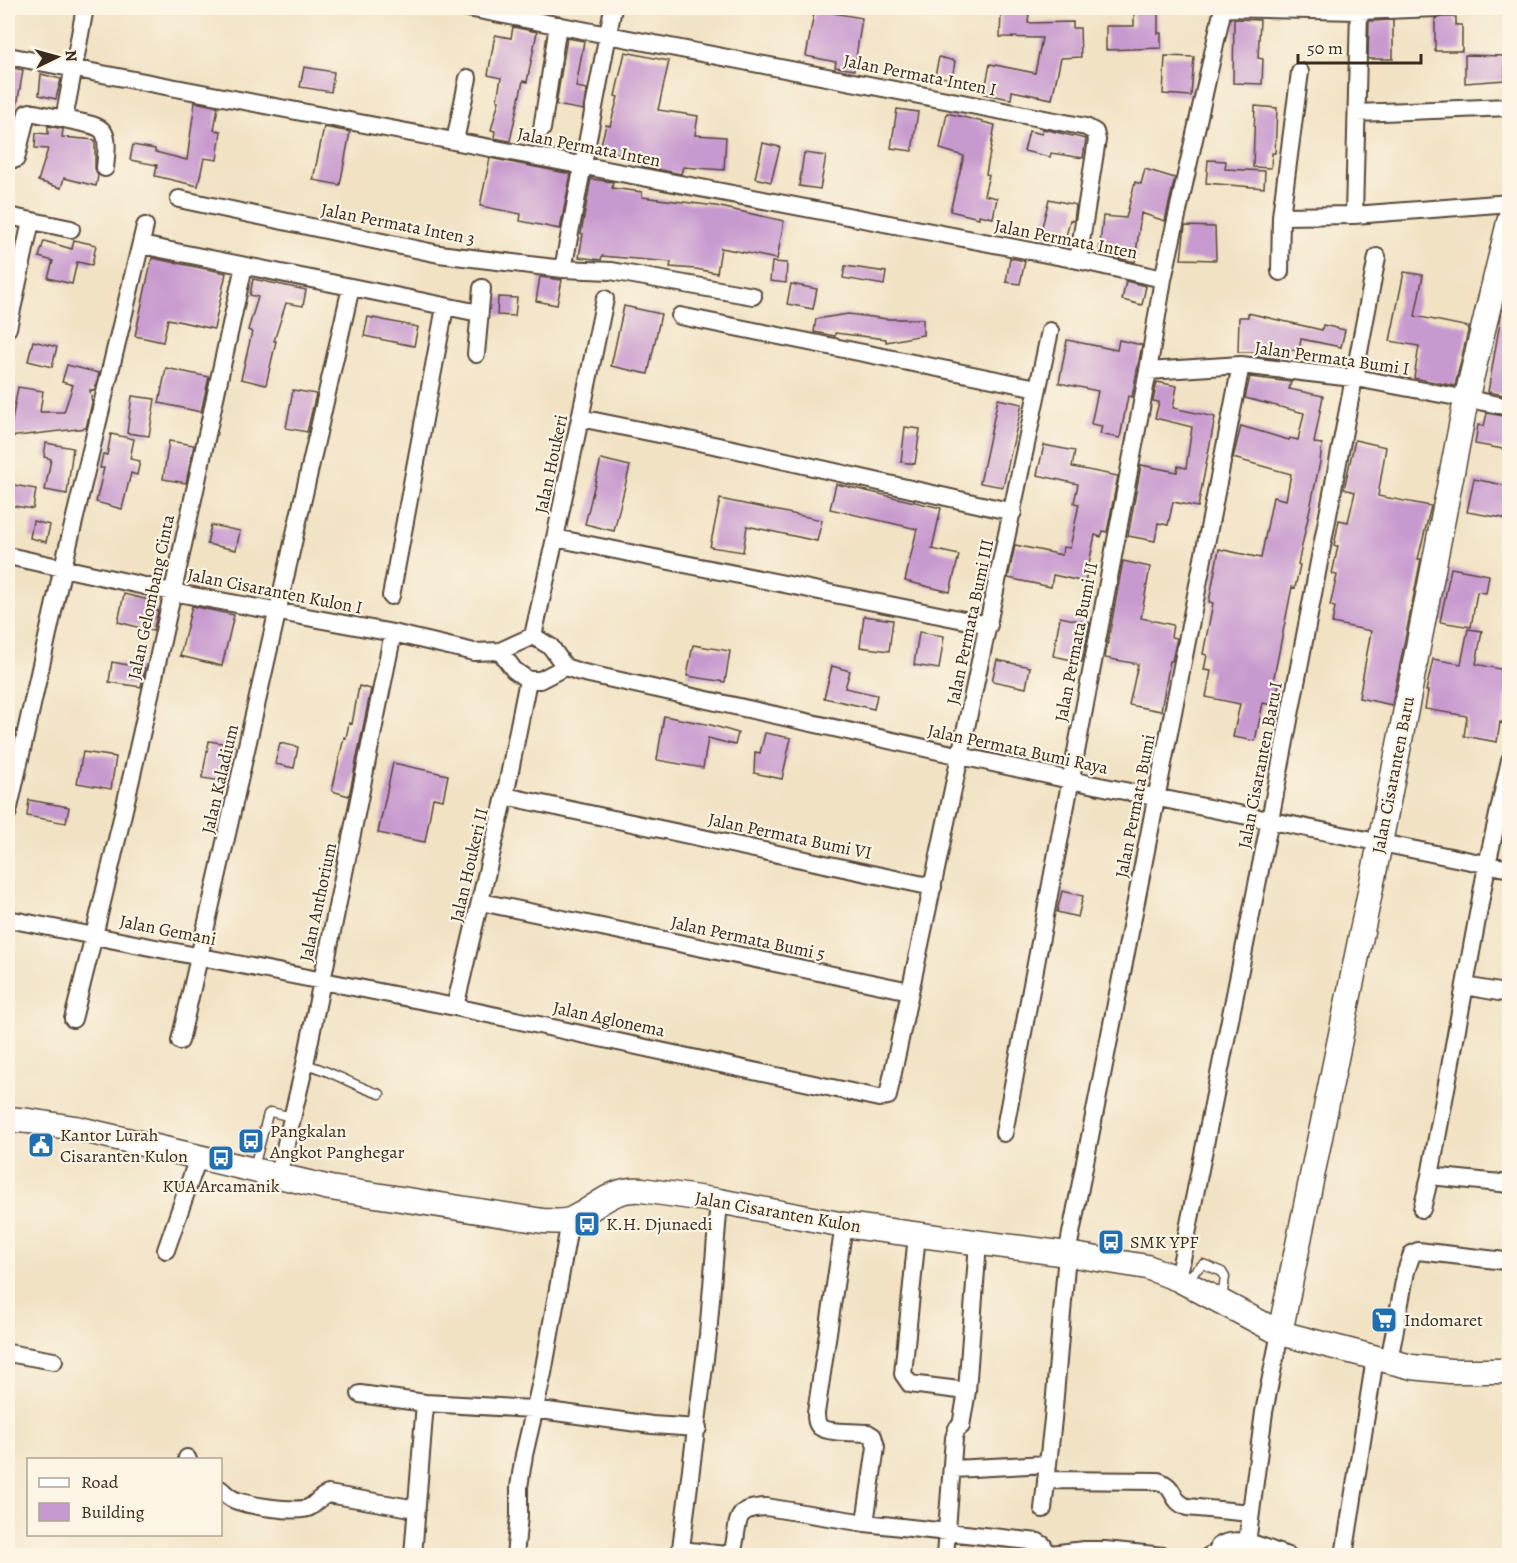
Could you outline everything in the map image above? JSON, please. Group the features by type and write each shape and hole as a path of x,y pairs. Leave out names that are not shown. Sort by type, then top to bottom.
{"main road":[{"name":"Jalan Cisaranten Baru","path":"1280,1333 1380,843 1466,400 1509,218"},
{"path":"8,1119 75,1128 278,1177 387,1198 543,1221 570,1221"},
{"name":"Jalan Cisaranten Kulon","path":"570,1221 618,1191 632,1189 719,1201 844,1225 1067,1254 1147,1267 1180,1281 1280,1333 1412,1366 1450,1371 1509,1371"}],"street":[{"path":"64,119 85,8"},
{"name":"Jalan Permata Inten I","path":"468,8 1086,127 1095,132 1097,140 1078,260"},
{"path":"563,269 613,8"},
{"name":"Jalan Permata Bumi II","path":"1004,1133 1148,371 1163,279 1223,8 1359,11"},
{"path":"1354,215 1359,11 1437,8"},
{"path":"542,129 558,25"},
{"name":"Jalan Permata Inten","path":"8,56 1078,260 1163,279"},
{"path":"1280,272 1281,216 1300,72"},
{"path":"455,141 468,78"},
{"path":"1357,113 1509,106"},
{"path":"16,159 27,113 30,112 99,127 105,132 108,143 105,168"},
{"name":"Jalan Permata Inten 3","path":"179,199 439,254 563,269 611,271 753,296"},
{"path":"1281,216 1354,215 1509,203"},
{"path":"8,216 71,228"},
{"path":"8,328 31,220"},
{"path":"8,812 63,567 145,226"},
{"path":"141,245 479,313"},
{"name":"Jalan Cisaranten Baru I","path":"1180,1281 1377,257"},
{"name":"Jalan Gelombang Cinta","path":"73,1019 94,936 244,266"},
{"name":"Jalan Kaladium","path":"180,1041 351,287"},
{"path":"476,354 482,288"},
{"name":"Jalan Houkeri","path":"532,636 605,300"},
{"path":"391,596 445,307"},
{"path":"680,316 1037,388"},
{"name":"Jalan Permata Bumi III","path":"888,1096 1050,331"},
{"name":"Jalan Permata Bumi I","path":"1148,371 1241,365 1353,378 1509,407"},
{"name":"Jalan Permata Bumi","path":"1043,1509 1067,1254 1241,365"},
{"path":"580,418 734,448 1013,512"},
{"path":"555,538 989,625"},
{"name":"Jalan Cisaranten Kulon I","path":"8,556 172,592 393,633 474,652 500,651 532,636"},
{"name":"Jalan Anthorium","path":"278,1177 305,1064 393,633"},
{"path":"500,651 514,670 528,680 540,680 565,667 551,647 532,636"},
{"name":"Jalan Permata Bumi Raya","path":"565,667 666,692 1070,780 1509,869"},
{"path":"505,796 528,680"},
{"path":"1422,1209 1509,760"},
{"name":"Jalan Houkeri II","path":"455,1007 505,796 640,824"},
{"name":"Jalan Permata Bumi VI","path":"640,824 933,886"},
{"name":"Jalan Permata Bumi 5","path":"481,902 910,991"},
{"name":"Jalan Gemani","path":"8,919 322,980"},
{"name":"Jalan Aglonema","path":"322,980 879,1098 888,1096"},
{"path":"1465,986 1509,994"},
{"path":"166,1250 198,1158"},
{"path":"1430,1176 1509,1184"},
{"path":"719,1201 698,1428 680,1553 726,1555 730,1553 733,1550 739,1518 745,1510 766,1507 947,1533 1038,1542 1043,1545 1047,1553 1051,1554 1094,1550 1164,1556"},
{"path":"515,1556 519,1487 533,1409 543,1372 570,1221"},
{"path":"844,1225 816,1422 820,1427 828,1430 868,1433 873,1436 876,1447 865,1522"},
{"path":"917,1234 903,1374 910,1384 967,1391"},
{"path":"945,1556 954,1438 957,1428 961,1426 967,1391 978,1243"},
{"path":"1344,1556 1382,1360 1412,1254 1418,1251 1505,1261"},
{"path":"1247,1543 1264,1412 1280,1333"},
{"path":"8,1353 54,1360"},
{"path":"360,1394 425,1403 533,1409 652,1425 698,1428"},
{"path":"413,1556 425,1403"},
{"path":"952,1469 1047,1472 1158,1480 1168,1484 1179,1504 1187,1507 1251,1513"},
{"path":"222,1491 232,1499 289,1509 302,1510 310,1507 318,1498 328,1494 417,1509"},
{"path":"1209,1556 1218,1552 1219,1546 1223,1543 1240,1541 1288,1556"}],"lane":[{"path":"305,1064 360,1088 380,1094"},
{"path":"254,1171 268,1114 271,1112 292,1117"}],"building":[{"path":"815,8 834,10 833,13 862,18 854,70 835,67 836,62 806,56"},
{"path":"1158,11 1161,48 1106,50 1106,26 1134,26 1134,12"},
{"path":"1001,12 1029,14 1028,23 1073,22 1073,28 1080,28 1081,57 1061,58 1052,99 1012,91 1011,99 984,94 990,64 1035,73 1042,38 1000,37"},
{"path":"1456,17 1456,25 1462,25 1462,51 1435,51 1435,19"},
{"path":"1234,19 1260,20 1258,58 1263,59 1262,84 1233,83"},
{"path":"1393,20 1393,59 1368,59 1369,21"},
{"path":"513,27 537,32 527,82 523,81 510,141 494,138 495,131 491,130 499,101 497,100 501,78 488,75 495,35 511,38"},
{"path":"567,38 584,41 576,87 587,89 583,110 556,105"},
{"path":"625,52 669,61 658,110 698,116 695,135 726,137 724,170 683,167 681,174 642,166 643,160 600,148 606,125 610,126 618,97 615,96"},
{"path":"1465,55 1505,56 1505,80 1465,83"},
{"path":"1165,56 1194,57 1191,96 1163,94"},
{"path":"939,57 955,61 952,79 935,76"},
{"path":"8,67 23,70 15,118 8,118"},
{"path":"304,67 334,72 331,92 300,87"},
{"path":"41,74 61,79 56,99 39,95"},
{"path":"195,102 218,107 214,130 221,131 217,160 204,158 198,186 155,176 157,165 130,160 133,145 155,149 155,152 187,160"},
{"path":"1255,106 1277,108 1275,153 1272,153 1271,168 1253,167"},
{"path":"897,109 918,112 912,151 891,148"},
{"path":"947,113 995,125 986,174 989,175 984,195 997,198 993,218 979,215 979,218 950,211 964,156 940,149"},
{"path":"48,126 63,129 62,137 95,140 95,168 98,176 96,186 64,178 61,188 38,181 48,149 35,148 36,133 48,134"},
{"path":"324,127 350,132 340,185 313,180"},
{"path":"1043,129 1086,139 1083,158 1051,153 1050,157 1024,151 1029,131 1042,134"},
{"path":"763,143 780,147 771,182 755,178"},
{"path":"804,153 826,156 820,189 799,186"},
{"path":"490,158 571,174 560,229 520,221 521,214 480,206"},
{"path":"1208,160 1226,161 1225,169 1265,171 1264,188 1206,183"},
{"path":"1145,169 1175,178 1165,221 1141,213 1135,262 1099,254 1103,216 1126,218 1135,182 1141,184"},
{"path":"591,179 613,182 612,188 642,192 642,197 716,206 784,221 777,259 721,248 717,273 670,267 671,262 602,256 601,260 579,257"},
{"path":"1049,199 1076,205 1074,221 1070,220 1065,241 1040,235"},
{"path":"1185,226 1215,227 1216,260 1181,259"},
{"path":"74,240 96,245 92,265 77,262 72,284 48,278 53,261 39,257 44,241 72,249"},
{"path":"152,258 226,273 214,329 168,319 163,342 135,336"},
{"path":"1010,258 1025,261 1020,284 1006,282"},
{"path":"772,262 787,263 786,283 770,281"},
{"path":"845,266 886,272 884,285 843,278"},
{"path":"1404,272 1423,275 1415,316 1469,327 1455,386 1414,378 1419,346 1390,341"},
{"path":"540,277 562,280 557,305 536,301"},
{"path":"253,279 306,290 303,306 286,303 274,341 276,341 266,385 241,379 252,332 248,330 258,297 250,295"},
{"path":"1126,281 1146,286 1142,305 1122,300"},
{"path":"791,284 817,289 813,309 787,304"},
{"path":"498,297 517,298 515,316 497,315"},
{"path":"624,306 661,314 648,374 611,366"},
{"path":"1502,310 1509,310 1509,396 1488,392"},
{"path":"1248,313 1322,330 1323,325 1345,330 1341,347 1301,339 1299,351 1281,348 1279,359 1255,356 1256,352 1238,352 1239,317 1248,317"},
{"path":"848,314 887,319 923,319 923,335 886,342 886,339 835,333 835,336 814,332 816,319"},
{"path":"368,317 418,327 414,346 364,336"},
{"path":"1067,340 1117,350 1119,340 1142,345 1132,397 1128,396 1120,438 1100,434 1102,426 1091,424 1098,391 1059,383"},
{"path":"33,341 57,347 52,367 28,361"},
{"path":"67,365 99,373 95,391 90,390 92,403 86,428 9,437 18,387 43,391 40,412 64,412 73,385 62,382"},
{"path":"166,368 209,377 201,412 159,403"},
{"path":"1250,377 1291,382 1289,389 1323,396 1314,443 1322,444 1320,462 1298,564 1300,565 1295,588 1292,587 1273,682 1279,683 1275,706 1263,703 1255,741 1233,737 1240,704 1206,697 1211,671 1204,670 1207,655 1203,654 1213,603 1209,602 1219,549 1261,558 1273,497 1286,500 1291,474 1233,458 1241,426 1289,440 1290,438 1298,440 1304,413 1245,398"},
{"path":"1157,382 1177,386 1173,408 1215,417 1198,507 1173,502 1168,525 1158,523 1155,541 1128,536 1141,465 1177,472 1178,466 1186,468 1192,427 1155,418 1159,402 1153,401"},
{"path":"293,390 316,394 307,432 286,428"},
{"path":"132,396 155,399 149,436 127,433"},
{"path":"998,399 1022,404 1003,487 980,483"},
{"path":"1487,413 1509,417 1509,450 1475,444 1478,425 1484,426"},
{"path":"905,427 920,429 915,464 901,462"},
{"path":"111,434 134,439 130,459 140,461 137,475 131,473 122,509 96,502 104,468 100,468 103,454 107,455"},
{"path":"1355,440 1386,447 1378,496 1431,506 1418,559 1421,559 1392,705 1359,698 1371,631 1332,623 1335,607 1330,606 1337,575 1332,574 1338,546 1334,546 1339,520 1348,522 1355,492 1344,489"},
{"path":"169,441 194,445 186,483 163,479"},
{"path":"46,443 73,448 67,494 45,490 51,459 44,457"},
{"path":"1044,445 1075,451 1072,467 1118,476 1107,532 1103,531 1101,537 1095,535 1085,582 1053,575 1051,587 1008,578 1015,545 1062,555 1063,547 1070,548 1079,504 1074,503 1078,484 1037,475"},
{"path":"601,459 630,466 614,531 585,524"},
{"path":"1474,479 1509,486 1509,519 1467,512"},
{"path":"8,484 36,489 33,509 8,505"},
{"path":"836,484 941,508 932,549 959,555 950,592 905,581 917,529 830,509"},
{"path":"720,499 822,520 817,541 747,526 743,552 710,547"},
{"path":"33,521 50,525 46,542 30,538"},
{"path":"211,525 240,531 236,550 207,544"},
{"path":"1123,561 1150,567 1141,618 1173,625 1171,637 1177,638 1172,661 1170,661 1161,711 1129,705 1138,664 1105,658"},
{"path":"1451,568 1489,575 1486,593 1477,592 1471,627 1440,622"},
{"path":"124,594 149,600 148,607 158,611 153,631 118,622"},
{"path":"192,606 234,615 222,666 180,656"},
{"path":"864,616 893,620 889,651 860,647"},
{"path":"1060,617 1090,623 1082,662 1053,656"},
{"path":"1468,629 1482,631 1476,664 1509,671 1503,723 1500,722 1497,742 1464,736 1467,716 1425,709 1428,691 1426,691 1433,659 1461,664"},
{"path":"919,632 944,636 939,669 914,665"},
{"path":"693,645 730,651 725,682 687,676"},
{"path":"997,660 1030,667 1026,688 992,681"},
{"path":"112,662 145,668 141,687 109,682"},
{"path":"832,666 850,671 845,688 877,695 874,709 824,698"},
{"path":"359,686 371,689 349,796 332,791 344,737 346,738 349,723 352,724"},
{"path":"664,716 738,733 735,745 708,738 703,768 657,760"},
{"path":"765,733 791,738 782,779 754,773 755,752 760,753"},
{"path":"209,741 234,745 228,782 202,778"},
{"path":"280,743 298,747 294,768 275,764"},
{"path":"83,752 116,757 111,789 77,783"},
{"path":"393,763 448,775 443,800 433,798 425,842 378,833"},
{"path":"29,800 69,807 66,823 27,816"},
{"path":"1062,891 1083,896 1078,917 1057,912"}],"place":[{"name":"Pangkalan Angkot Panghegar","path":"251,1141"},
{"name":"Kantor Lurah Cisaranten Kulon","path":"41,1145"},
{"name":"KUA Arcamanik","path":"221,1158"},
{"name":"K.H. Djunaedi","path":"587,1224"},
{"name":"SMK YPF","path":"1111,1242"},
{"name":"Indomaret","path":"1384,1320"}]}
